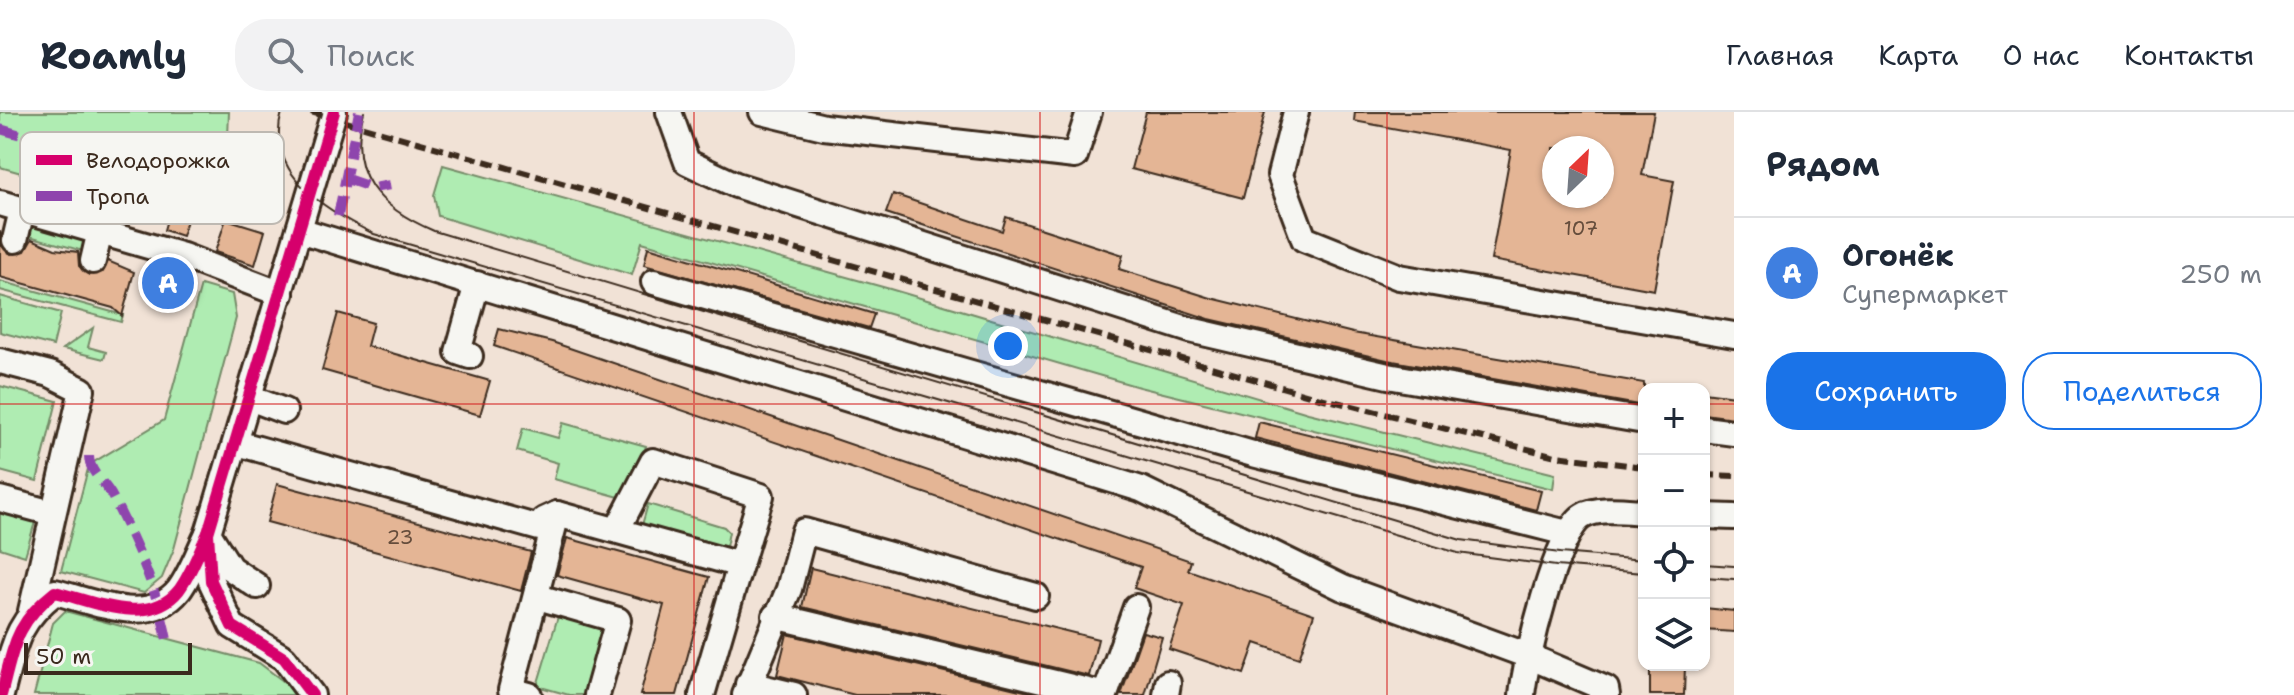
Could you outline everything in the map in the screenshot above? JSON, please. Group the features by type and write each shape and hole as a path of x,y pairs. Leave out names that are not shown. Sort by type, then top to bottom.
{"street":[{"path":"31,611 55,592 140,612 161,605 179,590 208,533 334,112"},
{"path":"669,112 687,162 736,185 906,242 1190,330 1388,376 1638,420"},
{"path":"762,112 824,127 1075,156 1089,112"},
{"path":"1296,112 1280,175 1304,239 1399,277 1734,335"},
{"path":"11,206 15,240"},
{"path":"75,224 183,256 281,294"},
{"path":"299,230 1141,489 1343,588 1526,655 1606,689 1607,695"},
{"path":"93,261 100,231"},
{"path":"654,282 1253,454 1567,533"},
{"path":"470,356 458,352 477,284"},
{"path":"0,361 50,374 82,390 78,458 52,513 31,611 18,632 1,690"},
{"path":"250,398 284,411"},
{"path":"1710,430 1734,433"},
{"path":"237,443 482,508 539,528 544,520 557,514 740,565"},
{"path":"617,530 653,461 761,496 702,695"},
{"path":"0,499 52,513"},
{"path":"1522,695 1526,655 1567,533 1583,516 1615,510 1638,512"},
{"path":"516,693 557,514"},
{"path":"1710,516 1734,517"},
{"path":"794,695 746,690 789,589 804,531 1036,596"},
{"path":"208,533 230,568 257,586"},
{"path":"208,533 211,581 232,626 284,658 312,695"},
{"path":"538,597 618,620 597,695"},
{"path":"775,616 1105,695 1136,607"}],"green space":[{"path":"0,112 229,112 228,132 20,132 20,173 0,167"},
{"path":"443,165 890,289 1308,413 1555,474 1553,489 1139,387 642,242 632,275 438,216 434,195"},
{"path":"24,224 40,224 90,234 90,253 22,234"},
{"path":"0,281 123,315 121,322 0,290"},
{"path":"201,285 232,294 236,318 174,549 162,578 144,593 61,571 89,465 164,420"},
{"path":"0,296 61,313 53,346 0,332"},
{"path":"93,328 88,347 106,352 104,359 63,349"},
{"path":"0,386 57,401 37,481 0,471"},
{"path":"563,423 646,446 630,500 554,479 558,463 517,451 523,428 558,438"},
{"path":"648,504 724,527 729,532 726,547 718,550 642,525"},
{"path":"0,511 35,522 25,556 0,548"},
{"path":"65,611 259,663 287,684 294,695 34,695 53,623"},
{"path":"559,613 604,627 584,695 569,695 537,686"}],"building":[{"path":"1146,112 1265,112 1243,198 1131,169"},
{"path":"1355,112 1654,112 1642,175 1674,181 1654,290 1491,260 1511,150 1354,121"},
{"path":"893,194 1002,231 1006,217 1123,255 1119,269 1211,298 1353,333 1644,383 1638,383 1638,405 1387,360 1209,319 886,213"},
{"path":"166,224 186,224 182,236 164,230"},
{"path":"224,224 242,224 265,231 255,265 215,252"},
{"path":"0,231 1,245 11,254 25,251 32,239 55,249 78,252 79,266 89,275 103,272 108,261 134,272 122,316 113,308 0,277"},
{"path":"648,247 874,314 869,328 644,265"},
{"path":"155,267 191,279 184,297 149,285"},
{"path":"338,313 373,323 367,346 490,381 480,415 322,370"},
{"path":"499,329 552,342 1191,561 1188,570 1314,614 1299,658 1255,643 1244,674 1169,649 1184,605 1134,588 1141,567 494,346"},
{"path":"1710,393 1734,396 1734,418 1710,415"},
{"path":"1259,422 1541,491 1536,510 1255,438"},
{"path":"277,484 531,552 521,591 267,522"},
{"path":"567,538 709,577 677,695 640,695 664,605 557,575"},
{"path":"811,568 1098,639 1089,676 802,607"},
{"path":"1710,609 1734,611 1734,632 1710,630"},
{"path":"1143,632 1162,637 1145,695 1121,695"},
{"path":"787,634 1041,695 855,695 777,675"},
{"path":"1650,671 1685,671 1684,695 1650,695"}],"tram line":[{"path":"279,132 282,112"},
{"path":"364,112 360,154 372,186 398,212 434,231 1461,540 1638,560"},
{"path":"284,158 291,172 319,202 374,234 1458,553 1638,573"},
{"path":"1710,564 1734,566"},
{"path":"1710,577 1734,579"}],"railway":[{"path":"311,112 1320,398 1556,456 1638,466"},
{"path":"1710,475 1734,476"}],"marked path":[{"path":"338,216 359,112"},
{"path":"0,129 20,135"},
{"path":"347,179 373,188 390,185"},
{"path":"89,456 92,468 113,498 139,552 159,607 168,645"}],"cycle path":[{"path":"208,533 334,112"},
{"path":"1,695 23,626 55,592 120,609 152,608 167,601 179,590 208,533 211,581 232,626 284,658 312,695"}],"place":[{"name":"Огонёк","path":"168,283"}]}
